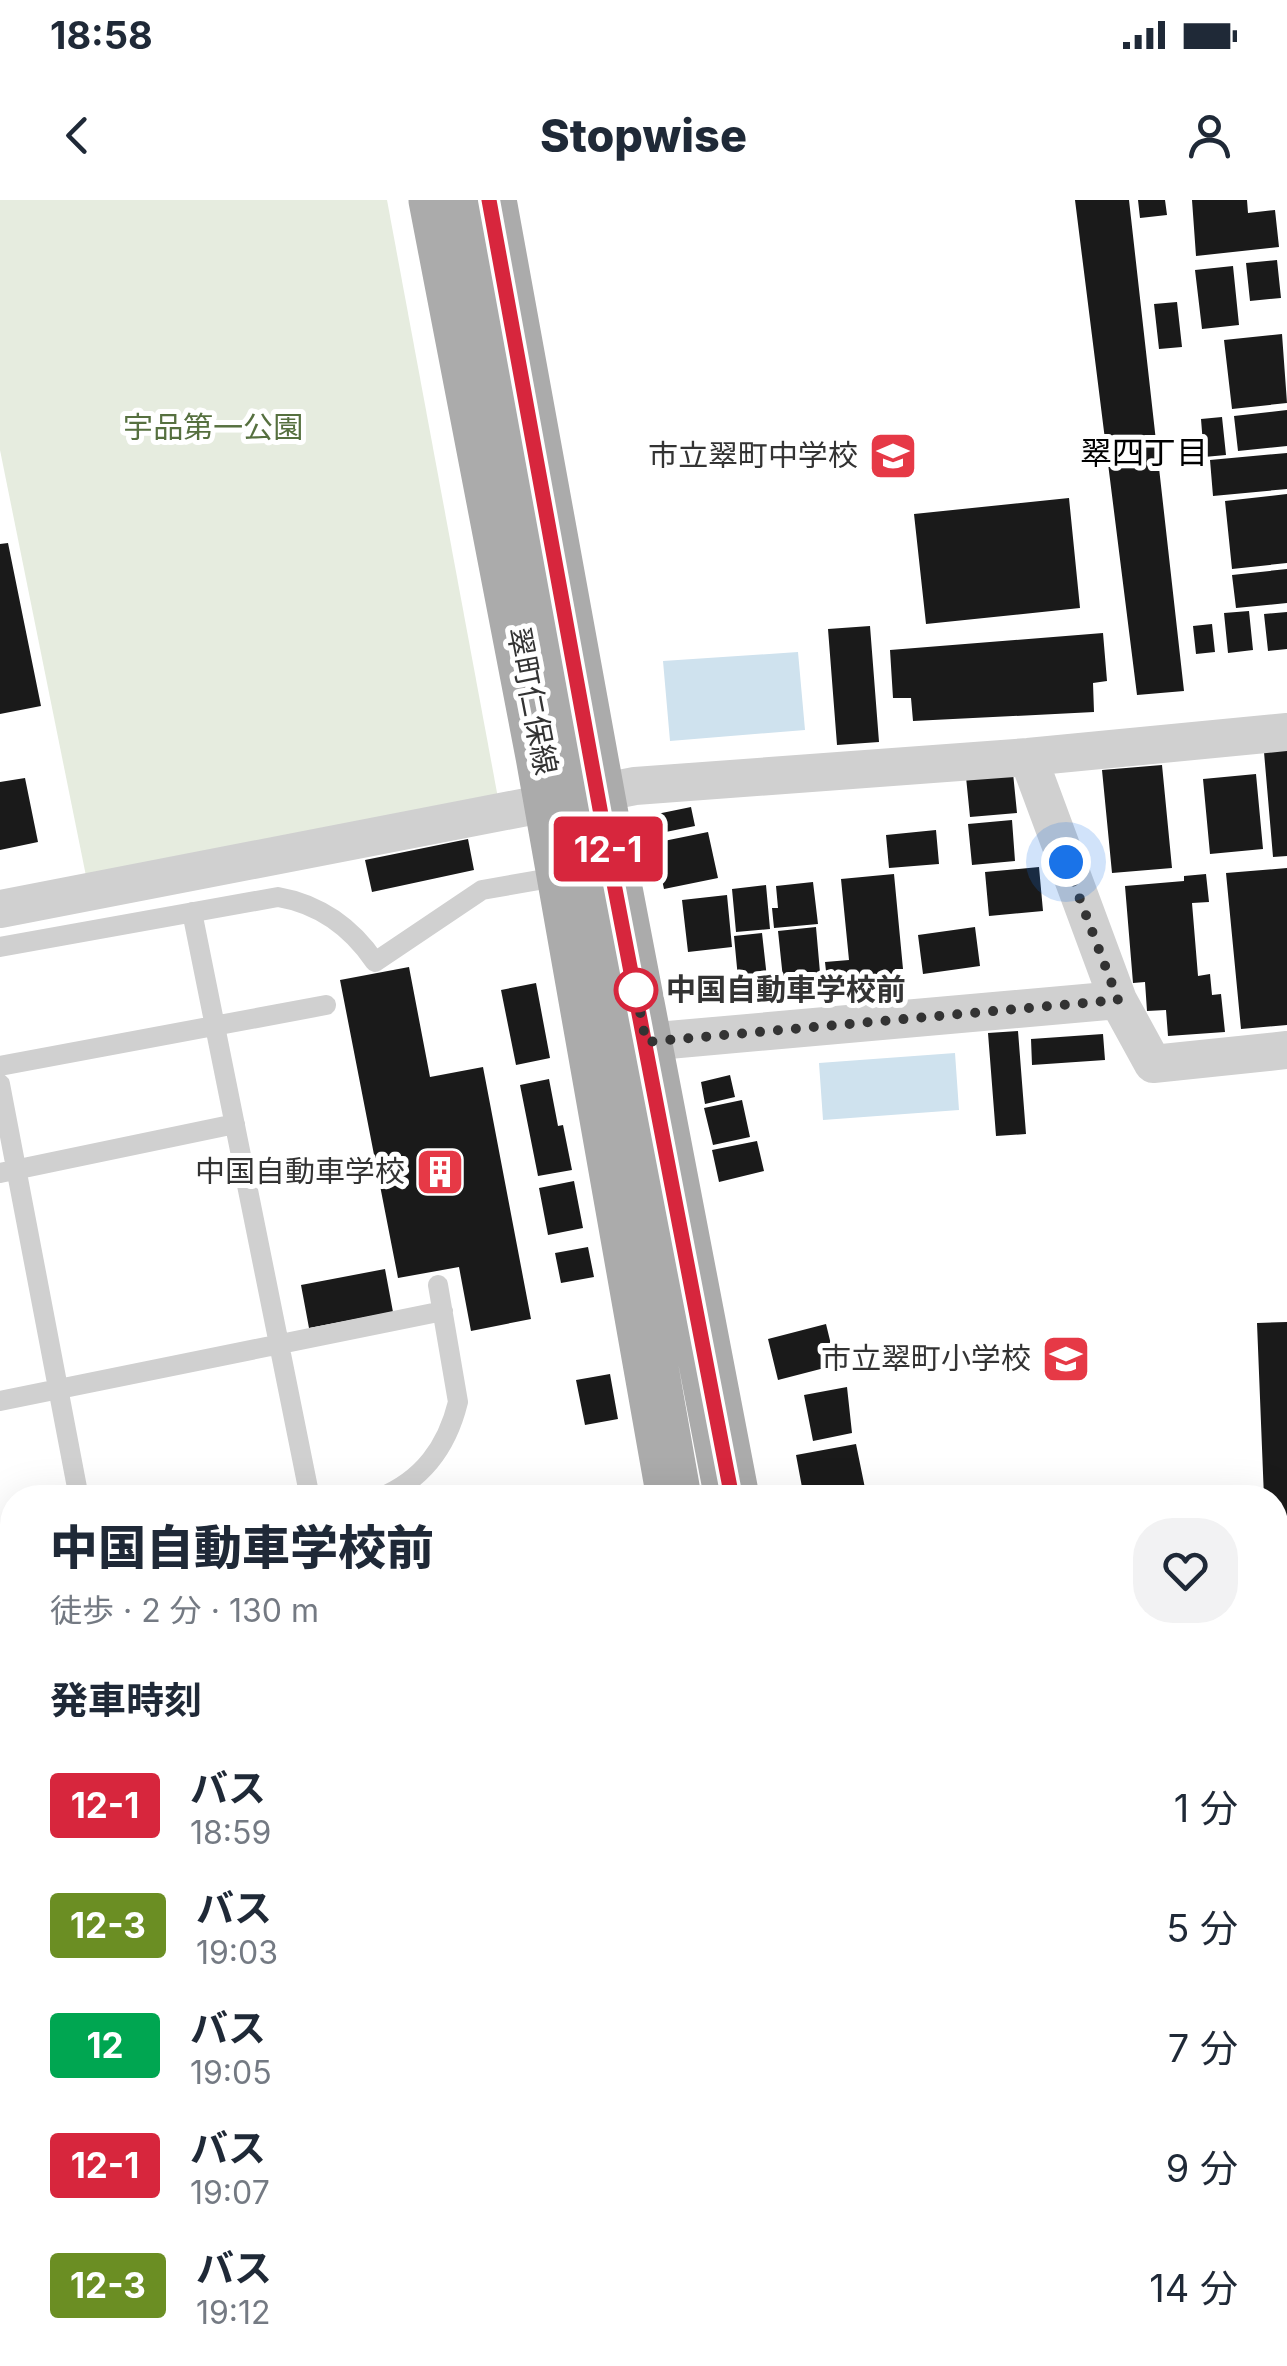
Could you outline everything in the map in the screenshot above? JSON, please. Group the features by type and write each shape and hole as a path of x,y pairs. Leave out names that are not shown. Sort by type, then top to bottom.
{"main road":[{"name":"翠町仁保線","path":"436,200 574,797 646,1042 730,1485"},
{"name":"翠町仁保線","path":"490,200 574,797 563,876 672,1485"}],"street":[{"path":"0,909 635,786 1028,758 1287,732"},
{"path":"1028,758 1118,1000 1153,1064 1287,1050"},
{"path":"646,1042 1118,1000"}],"lane":[{"path":"0,947 278,897 302,901 328,914 364,945 375,962 482,890 563,876"},
{"path":"192,912 307,1485"},
{"path":"0,1066 326,1005"},
{"path":"0,1084 8,1171 76,1485"},
{"path":"8,1171 235,1124"},
{"path":"405,1485 442,1447 458,1402 438,1286"},
{"path":"0,1401 443,1311"}],"green space":[{"name":"宇品第一公園","path":"0,200 387,200 498,798 86,876 0,450"}],"water":[{"path":"798,652 805,730 670,741 663,661"},
{"path":"955,1053 959,1110 823,1120 819,1063"}],"building":[{"path":"1075,200 1129,200 1184,691 1137,695"},
{"path":"1138,200 1165,200 1167,215 1140,218"},
{"path":"1192,200 1247,200 1248,213 1275,210 1279,247 1196,256"},
{"path":"1277,260 1281,298 1250,301 1246,263"},
{"path":"1233,266 1239,325 1202,329 1195,270"},
{"path":"1177,302 1182,347 1159,349 1154,304"},
{"path":"1282,334 1287,403 1232,409 1224,340"},
{"path":"1287,410 1287,446 1238,451 1234,416"},
{"path":"1222,417 1226,455 1204,457 1201,419"},
{"path":"1287,453 1287,489 1213,496 1210,460"},
{"path":"1287,494 1287,563 1232,569 1225,501"},
{"path":"1069,498 1080,608 926,624 914,514"},
{"path":"8,543 41,706 0,714 0,544"},
{"path":"1287,569 1287,603 1236,608 1232,575"},
{"path":"1249,611 1253,650 1228,653 1224,613"},
{"path":"1287,612 1287,649 1268,651 1264,614"},
{"path":"1212,624 1215,652 1196,654 1193,626"},
{"path":"870,626 879,742 837,745 828,629"},
{"path":"1103,633 1107,681 1093,683 1094,712 913,721 911,698 893,698 890,650"},
{"path":"1287,750 1287,856 1273,857 1264,752"},
{"path":"1162,765 1172,868 1112,873 1102,770"},
{"path":"1013,773 1017,813 970,817 966,777"},
{"path":"1256,774 1263,849 1210,854 1203,779"},
{"path":"25,778 38,842 0,850 0,782"},
{"path":"691,807 695,826 656,834 652,815"},
{"path":"1012,820 1015,861 972,865 968,824"},
{"path":"936,830 939,864 889,868 886,835"},
{"path":"708,832 718,878 664,889 654,843"},
{"path":"468,839 474,870 372,892 365,860"},
{"path":"1039,867 1043,911 989,916 985,872"},
{"path":"1287,868 1287,1025 1241,1029 1226,873"},
{"path":"894,874 903,969 895,969 897,993 829,999 825,962 849,960 841,879"},
{"path":"1206,874 1209,902 1192,903 1198,976 1210,974 1212,995 1221,994 1225,1032 1168,1036 1166,1010 1147,1011 1145,982 1133,983 1125,886 1184,881 1184,876"},
{"path":"813,882 818,924 774,928 772,908 778,908 776,886"},
{"path":"766,885 770,929 736,932 732,889"},
{"path":"727,895 732,947 688,952 682,900"},
{"path":"816,927 821,984 784,988 778,931"},
{"path":"975,927 980,966 923,974 918,935"},
{"path":"762,933 768,987 739,989 734,936"},
{"name":"中国自動車学校","path":"409,967 430,1077 483,1067 531,1319 471,1331 459,1267 398,1278 340,980"},
{"path":"536,983 550,1058 516,1065 501,990"},
{"path":"1018,1031 1026,1134 996,1136 988,1033"},
{"path":"1103,1034 1105,1060 1032,1065 1031,1039"},
{"path":"730,1075 735,1097 705,1104 701,1082"},
{"path":"549,1079 572,1170 538,1176 520,1085"},
{"path":"742,1100 750,1137 713,1145 704,1108"},
{"path":"757,1141 764,1171 719,1182 712,1150"},
{"path":"574,1181 583,1228 548,1235 539,1188"},
{"path":"588,1247 594,1277 561,1283 555,1253"},
{"path":"385,1269 393,1312 309,1328 301,1285"},
{"path":"1287,1322 1287,1485 1263,1485 1257,1323"},
{"path":"826,1324 836,1365 778,1380 768,1339"},
{"path":"610,1374 618,1419 585,1425 576,1380"},
{"path":"847,1387 852,1433 813,1441 804,1395"},
{"path":"856,1444 864,1485 802,1485 796,1455"}],"bus line":[{"name":"12-1","path":"489,200 606,842 730,1485"}],"place":[{"name":"市立翠町中学校","path":"893,456"},
{"name":"中国自動車学校前","path":"636,990"},
{"name":"中国自動車学校","path":"440,1172"},
{"name":"市立翠町小学校","path":"1066,1359"}],"district":[{"name":"翠四丁目","path":"1144,453"}],"route":[{"path":"636,990 633,975 646,1042 1118,1000 1066,862"}]}
